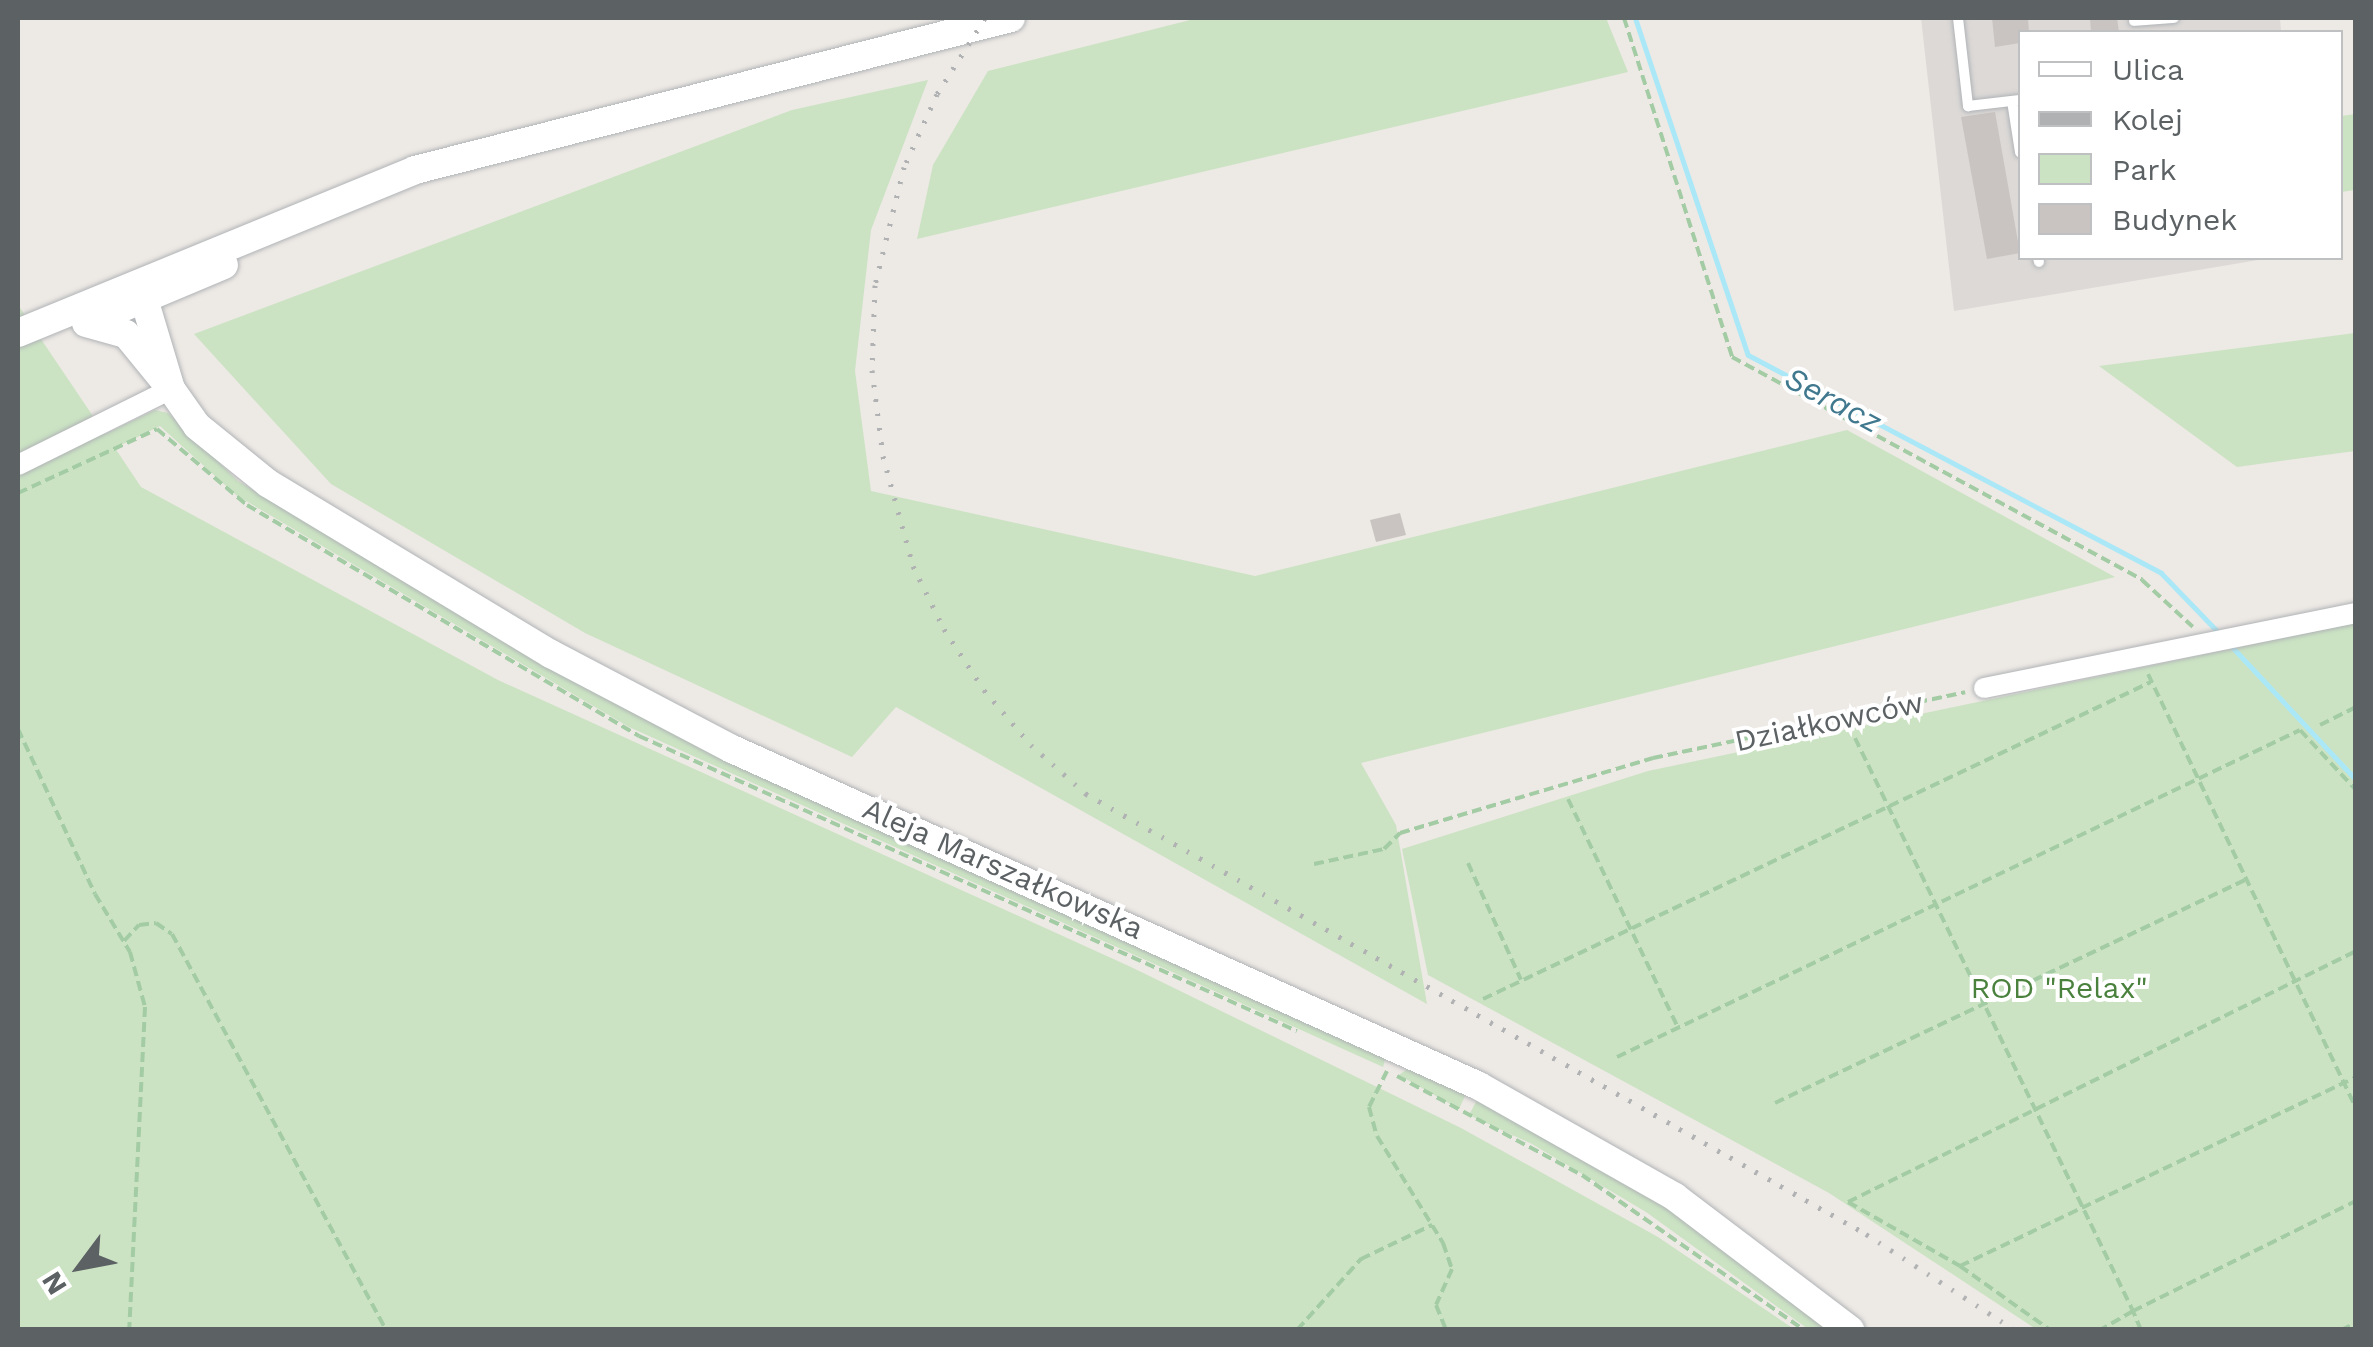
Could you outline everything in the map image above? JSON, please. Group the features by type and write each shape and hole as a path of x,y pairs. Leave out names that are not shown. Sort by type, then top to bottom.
{"main road":[{"path":"18,353 346,195 521,142 1012,18"},
{"path":"18,333 131,298"},
{"name":"Aleja Marszałkowska","path":"131,298 138,345"},
{"name":"Aleja Marszałkowska","path":"131,298 171,389"},
{"name":"Aleja Marszałkowska","path":"86,323 110,326 138,345 197,426 269,484 638,703 1398,1046 1675,1196 1850,1330"}],"street":[{"path":"18,465 171,389"},
{"path":"1984,688 2356,613"}],"lane":[{"path":"1958,18 1968,106 2016,100 2018,126"},
{"path":"2134,24 2174,18"}],"path":[{"path":"1624,18 1732,356 2142,580 2204,643"},
{"path":"2143,654 2151,682 2356,1109"},
{"path":"1483,998 2151,682"},
{"name":"Działkowców","path":"1314,864 1384,849 1400,833 1653,758 1984,688"},
{"path":"2320,725 2356,707"},
{"path":"18,729 95,894 124,941 145,1006 129,1330"},
{"path":"1617,1057 2300,730 2356,790"},
{"path":"1855,738 2142,1330"},
{"path":"1568,800 1678,1028"},
{"path":"1468,863 1522,980"},
{"path":"1775,1103 2245,880"},
{"path":"124,941 139,926 156,923 172,934 386,1330"},
{"path":"2050,1330 1960,1266 1848,1202 2356,950"},
{"path":"1398,1046 1369,1107 1376,1136 1432,1226 1452,1268 1436,1305 1446,1330"},
{"path":"1960,1266 2356,1078"},
{"path":"2100,1330 2356,1201"},
{"path":"1297,1330 1362,1259 1432,1226"},
{"path":"2341,1330 2356,1322"}],"shaded area":[{"path":"1921,18 2280,18 2281,30 2018,30 2018,260 2258,260 1954,311"}],"green space":[{"path":"1198,18 1606,18 1628,72 917,239 933,165 988,71"},
{"path":"928,80 871,230 855,371 871,491 1255,576 1847,430 2115,577 1361,763 1396,825 1427,1004 896,707 852,757 585,633 331,484 194,334 792,110"},
{"path":"2355,114 2355,190 2343,192 2343,116"},
{"path":"18,305 105,434 155,410 168,413 238,481 602,697 1386,1057 1383,1067 629,727 236,495 160,426 115,448 141,487 498,680 1131,967 1461,1128 1658,1237 1794,1329 18,1329"},
{"path":"2355,333 2355,451 2237,467 2099,366"},
{"name":"ROD \"Relax\"","path":"2355,623 2355,1329 2036,1329 1829,1193 1428,975 1402,849 1648,771"},
{"path":"1410,1067 1466,1094 1459,1109 1399,1075"},
{"path":"1477,1100 1685,1219 1833,1329 1808,1329 1646,1212 1532,1144 1469,1115"}],"building":[{"path":"1992,18 2028,18 2029,30 2018,30 2018,43 1995,47"},
{"path":"2090,18 2117,18 2119,30 2091,30"},
{"path":"1995,112 2018,253 1987,259 1961,117"},
{"path":"1400,513 1406,535 1376,542 1370,520"}],"waterway":[{"name":"Seracz","path":"1635,18 1748,355 2161,573 2218,632"},
{"name":"Seracz","path":"2233,648 2356,780"}],"railway":[{"path":"985,18 937,94 904,167 875,285 872,370 883,456 913,566 944,629 984,690 1031,745 1086,794 1866,1234 2015,1330"}]}
